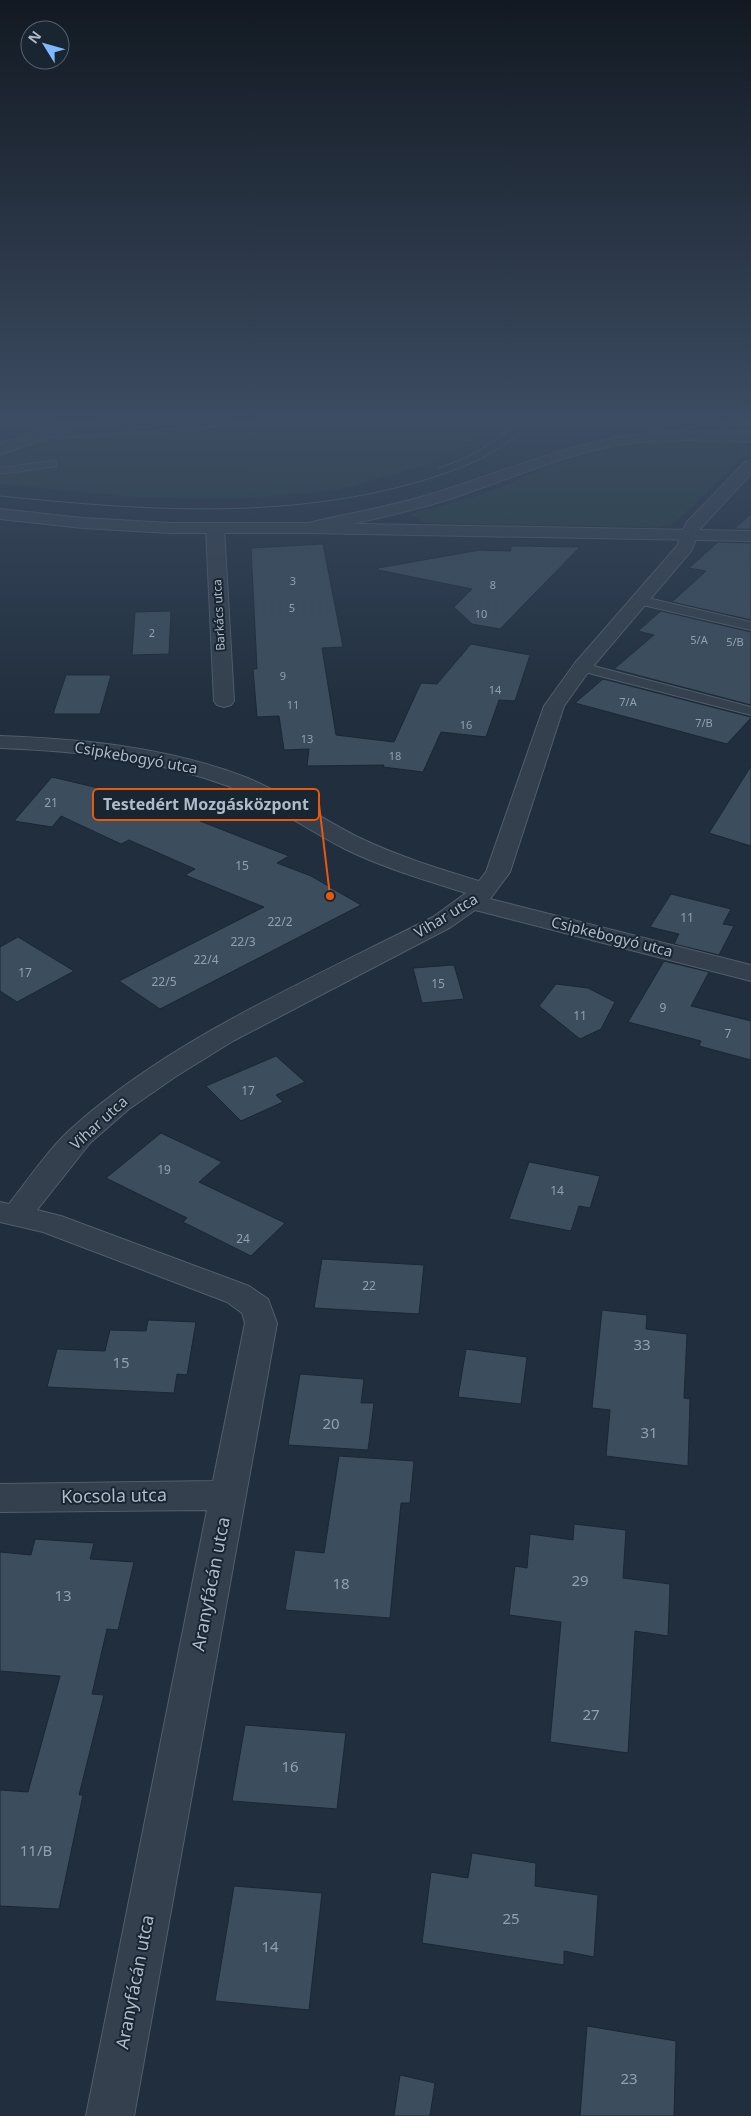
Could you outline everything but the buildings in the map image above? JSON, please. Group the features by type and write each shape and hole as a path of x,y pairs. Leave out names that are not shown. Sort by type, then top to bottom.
{"street":[{"path":"35,518 83,523 215,528 751,536"},
{"path":"310,528 358,518"},
{"name":"Vihar utca","path":"8,1213 80,1136 119,1103 165,1071 223,1035 442,922 480,897 498,872 554,706 582,667 684,547 692,527 701,518"},
{"name":"Barkács utca","path":"215,528 224,701"},
{"name":"Csipkebogyó utca","path":"0,742 71,746 120,752 208,771 240,783 354,844 480,897 751,973"},
{"name":"Aranyfácán utca","path":"8,1213 50,1223 238,1294 257,1307 261,1323 110,2116"},
{"name":"Kocsola utca","path":"0,1498 228,1494"}],"lane":[{"path":"639,600 751,626"},
{"path":"582,667 751,711"}],"green space":[{"path":"416,518 680,518 670,525 655,527 425,523"}],"place":[{"name":"Testedért Mozgásközpont","path":"330,896"}]}
